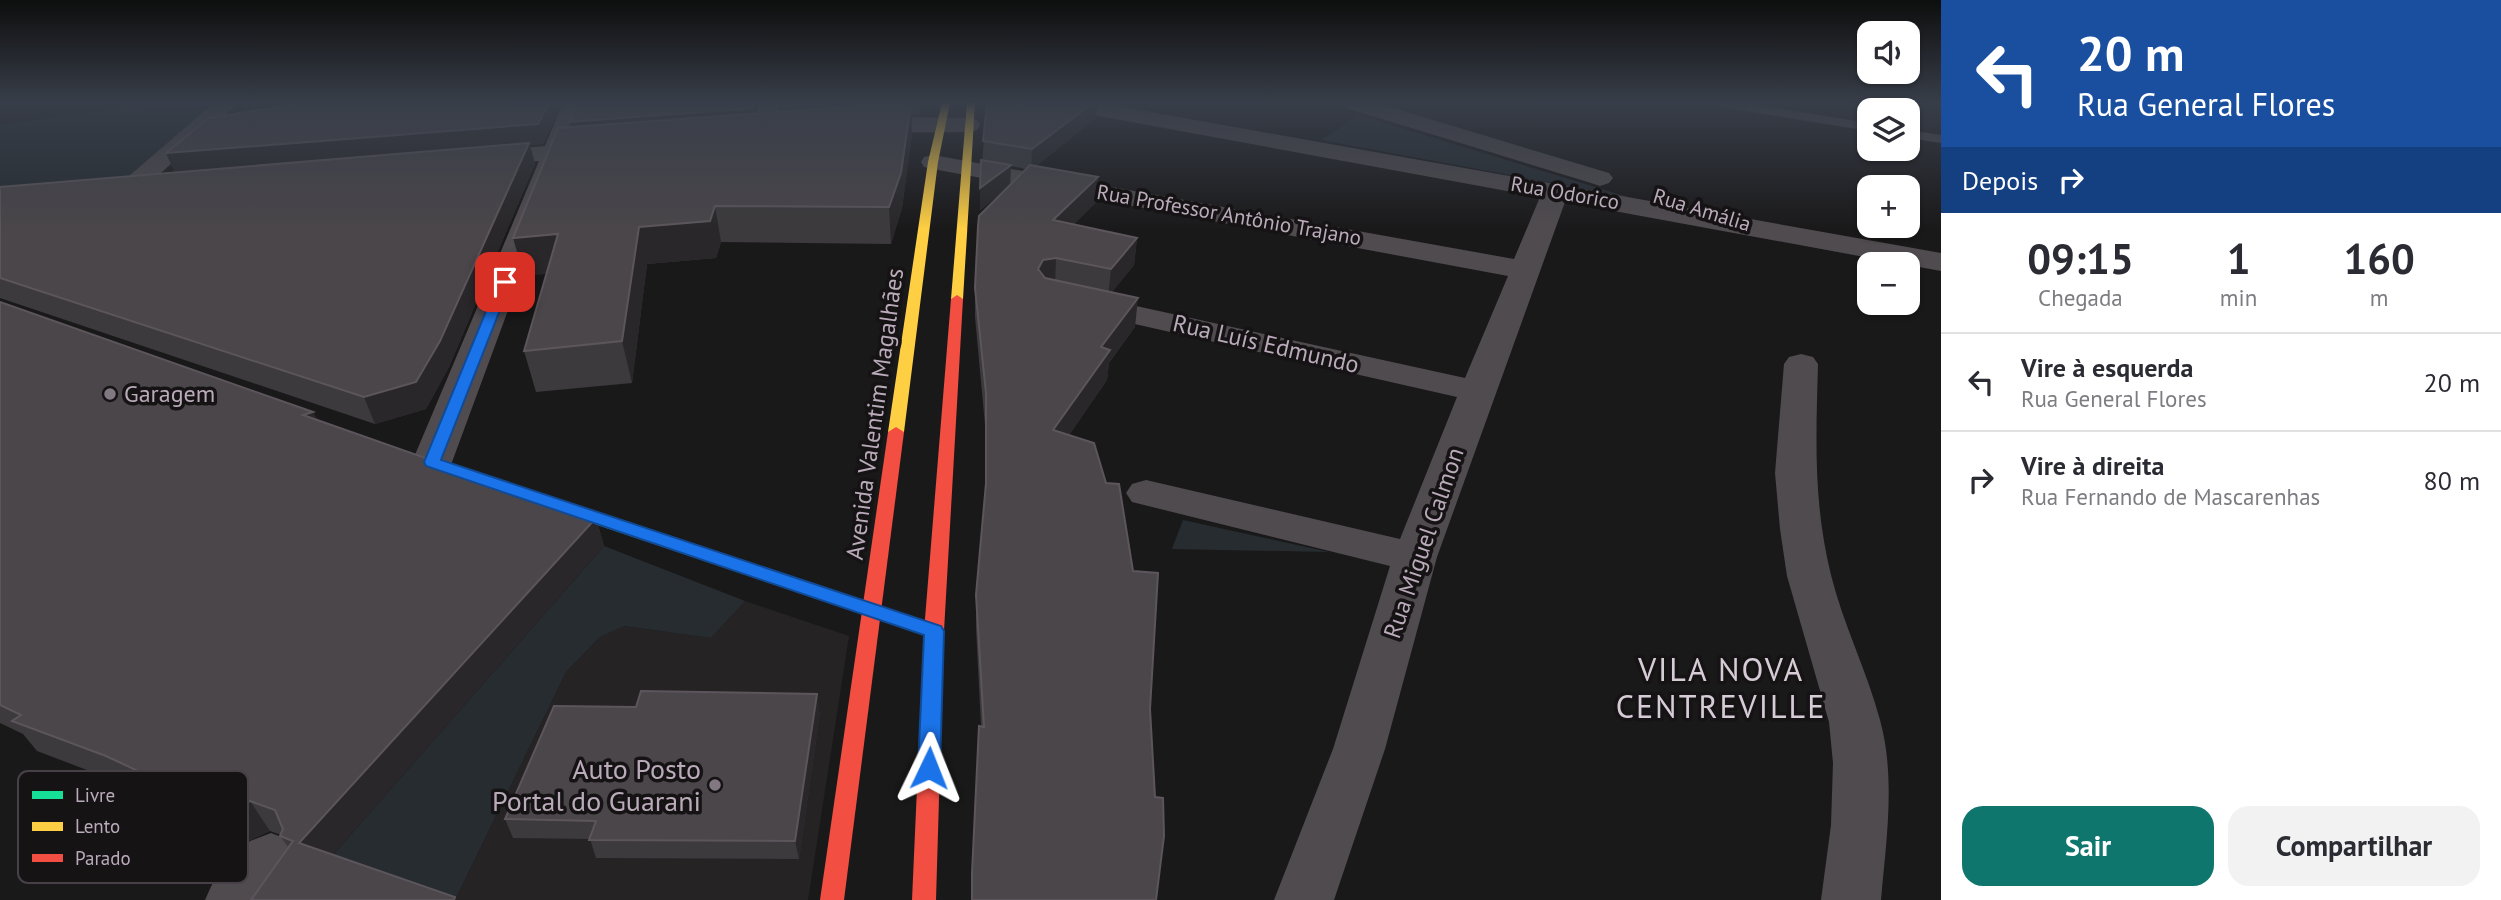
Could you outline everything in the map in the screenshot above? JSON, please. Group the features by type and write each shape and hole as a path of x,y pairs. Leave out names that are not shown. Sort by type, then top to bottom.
{"main road":[{"name":"Avenida Valentim Magalhães","path":"832,900 936,145"},
{"path":"924,900 934,631 968,145"},
{"path":"535,498 934,631"}],"street":[{"path":"131,187 179,145"},
{"path":"432,462 559,145"},
{"name":"Rua Odorico","path":"1300,145 1941,262"},
{"name":"Rua Amália","path":"1492,145 1770,230"},
{"path":"460,160 624,147"},
{"name":"Rua Professor Antônio Trajano","path":"933,162 1526,270"},
{"path":"105,190 172,184"},
{"name":"Rua Miguel Calmon","path":"1304,900 1359,749 1415,557 1556,191"},
{"name":"Rua Luís Edmundo","path":"1055,297 1477,391"},
{"path":"1801,364 1795,473 1801,529 1809,576 1855,722 1860,763 1859,825 1851,900"},
{"path":"1146,493 1415,557"}],"shaded area":[{"path":"0,145 173,145 131,187 0,198"},
{"path":"1348,145 1457,145 1628,197"},
{"path":"1183,520 1329,552 1172,549"},
{"path":"604,546 745,601 711,638 624,626 600,637 566,672 455,900 318,872"},
{"path":"745,601 849,636 808,900 455,900 566,672 600,637 623,626 711,638"}],"building":[{"path":"176,145 269,145 166,153"},
{"path":"528,145 440,341 416,382 364,397 0,278 0,187"},
{"path":"551,145 905,145 901,173 889,207 715,206 710,221 639,227 622,341 524,351 558,234 513,238"},
{"path":"1008,145 1037,145 1032,149"},
{"path":"981,160 1011,165 980,188"},
{"path":"1030,165 1098,177 1053,220 1137,238 1111,269 1056,258 1043,260 1038,269 1045,278 1138,298 1101,347 1110,350 1053,430 1094,443 1106,483 1119,484 1133,571 1158,573 1150,709 1155,797 1163,798 1164,836 1156,900 972,900 979,726 984,727 976,595 986,483 986,393 975,288 978,226 979,216"},
{"path":"0,302 313,412 303,415 596,518 299,843 455,897 454,900 251,900 293,841 280,836 283,829 275,810 248,802 248,771 138,771 106,756 12,721 21,715 0,705"},
{"name":"Auto Posto Portal do Guarani","path":"641,691 817,694 795,841 589,840 596,821 505,819 554,706 636,707"}],"traffic: fast":[{"path":"547,502 934,631"}],"traffic: slow":[{"path":"896,432 937,145"},
{"path":"957,299 968,145"}],"traffic: jam":[{"path":"924,900 934,631 957,299"},
{"path":"832,900 896,432"}],"place":[{"name":"Garagem","path":"110,394"},
{"name":"Auto Posto Portal do Guarani","path":"715,785"}],"district":[{"name":"VILA NOVA CENTREVILLE","path":"1721,688"}],"route":[{"path":"505,282 432,462 934,631 929,768"}]}
